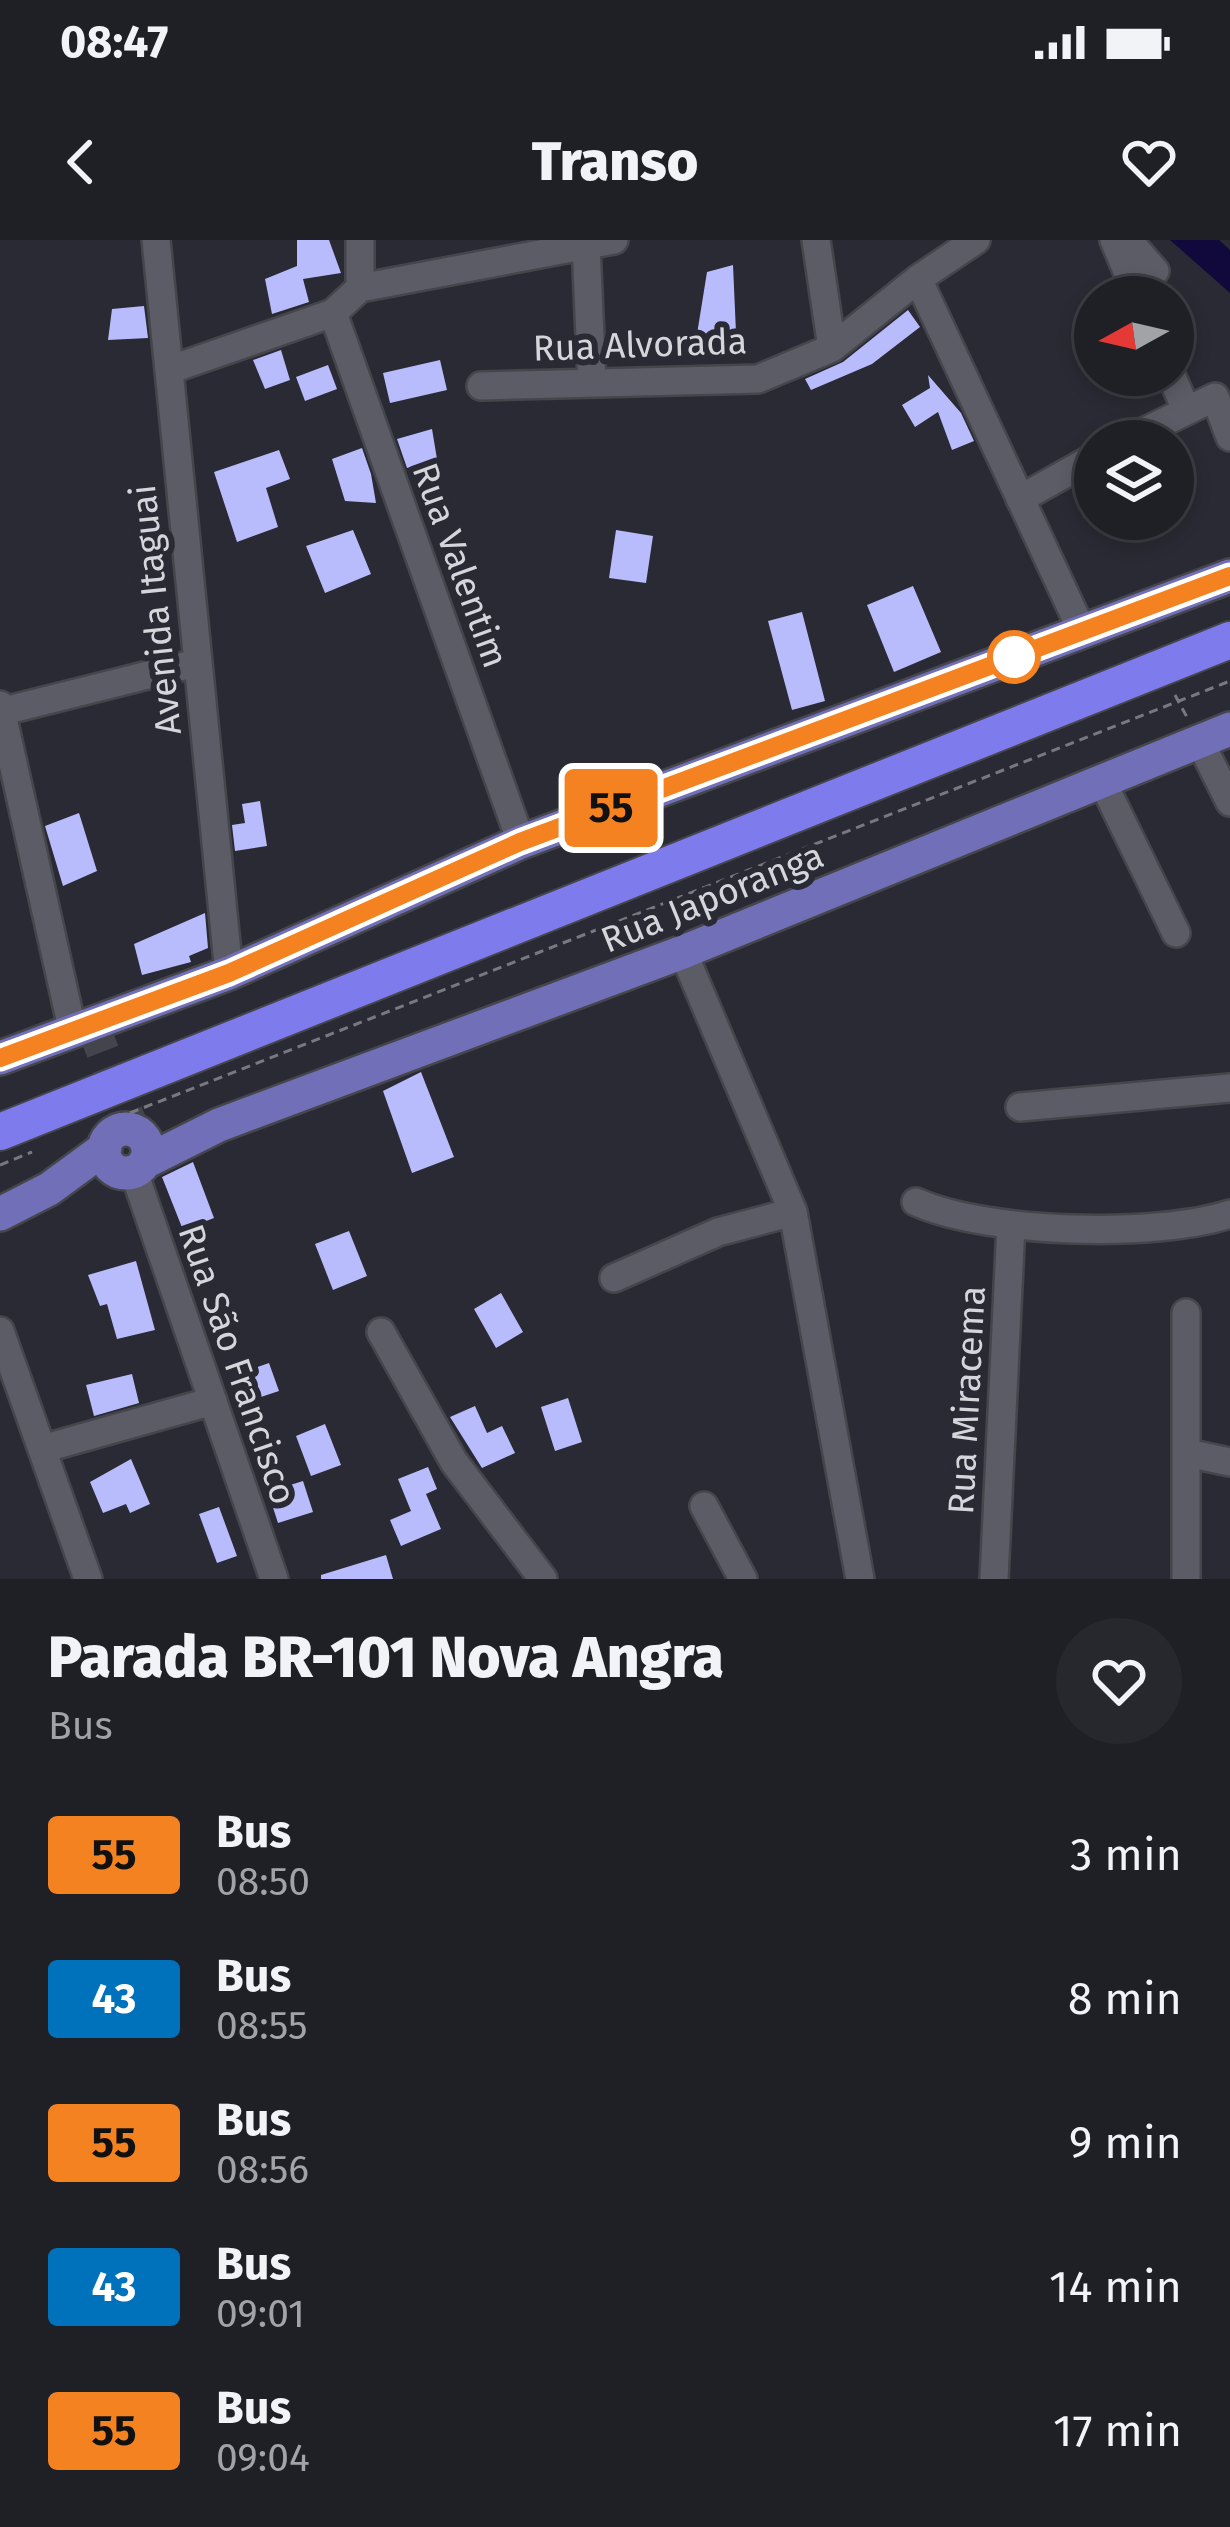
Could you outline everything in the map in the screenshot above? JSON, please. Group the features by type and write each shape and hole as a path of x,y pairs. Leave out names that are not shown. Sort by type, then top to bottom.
{"highway":[{"path":"0,1132 346,1012 1230,640"}],"main road":[{"path":"0,1058 229,973 520,842 1230,576"},
{"name":"Rua Japoranga","path":"0,1214 129,1151 371,1072 683,952 1215,735"}],"street":[{"name":"Avenida Itaguai","path":"156,240 229,973"},
{"path":"360,240 361,288"},
{"path":"169,370 333,313 361,288 614,240"},
{"path":"816,240 832,348"},
{"path":"1114,240 1129,276"},
{"path":"1128,240 1155,271"},
{"name":"Rua Alvorada","path":"482,386 758,380 832,348 969,242"},
{"path":"586,245 592,383"},
{"path":"918,278 1082,631"},
{"name":"Rua Valentim","path":"333,313 520,842"},
{"path":"1180,396 1185,407"},
{"path":"1162,420 1215,397 1230,437"},
{"path":"1021,499 1074,470"},
{"path":"72,1028 1,710 196,663"},
{"path":"1215,735 1230,802"},
{"path":"1102,781 1176,933"},
{"path":"683,952 793,1212 860,1579"},
{"path":"1020,1107 1230,1088"},
{"name":"Rua São Francisco","path":"129,1151 274,1579"},
{"path":"916,1202 953,1218 1011,1225 1193,1226 1230,1214"},
{"path":"614,1278 718,1232 793,1212"},
{"name":"Rua Miracema","path":"994,1579 1011,1225"},
{"path":"1186,1313 1186,1579"},
{"path":"0,1331 42,1449 78,1572"},
{"path":"381,1332 454,1462 537,1577"},
{"path":"42,1449 213,1401"},
{"path":"1187,1453 1230,1462"},
{"path":"704,1506 743,1579"}],"path":[{"path":"1161,668 1179,701 1215,735"},
{"path":"129,1151 346,1012 1230,681"},
{"path":"346,1012 371,1072"},
{"path":"0,1165 40,1148"}],"shaded area":[{"path":"1170,240 1219,240 1230,250 1230,293"}],"building":[{"path":"297,240 329,240 341,273 303,279 309,302 272,314 265,279 297,266"},
{"path":"733,265 737,355 693,359 707,272"},
{"path":"144,306 148,338 108,340 112,309"},
{"path":"908,310 920,327 872,364 811,390 805,379 843,362"},
{"path":"281,350 290,380 265,389 253,360"},
{"path":"440,360 447,390 390,403 383,373"},
{"path":"328,365 337,389 305,401 296,377"},
{"path":"928,375 961,413 974,441 952,450 938,412 915,427 902,405 930,388"},
{"path":"432,429 437,459 407,468 397,439"},
{"path":"362,448 376,503 345,501 332,459"},
{"path":"279,450 290,479 266,488 278,527 237,542 214,472"},
{"path":"353,530 371,574 325,593 306,546"},
{"path":"616,530 653,536 646,583 609,578"},
{"path":"913,586 941,652 894,672 867,605"},
{"path":"802,612 825,701 792,710 768,621"},
{"path":"260,801 267,846 235,851 232,825 245,823 242,804"},
{"path":"79,813 97,871 63,886 45,826"},
{"path":"205,913 208,948 189,956 191,962 142,975 134,944"},
{"path":"421,1072 454,1157 412,1173 383,1091"},
{"path":"193,1162 214,1218 183,1230 162,1177"},
{"path":"349,1231 367,1276 333,1290 315,1244"},
{"path":"136,1261 155,1330 117,1339 107,1304 100,1306 88,1275"},
{"path":"501,1293 523,1332 496,1348 474,1309"},
{"path":"269,1363 279,1391 249,1401 240,1373"},
{"path":"132,1374 139,1403 94,1416 86,1385"},
{"path":"568,1398 582,1442 555,1451 541,1407"},
{"path":"475,1406 487,1433 502,1426 515,1453 482,1468 450,1417"},
{"path":"325,1424 341,1465 311,1476 296,1436"},
{"path":"131,1459 150,1504 130,1513 126,1504 103,1513 90,1482"},
{"path":"428,1467 437,1489 426,1494 441,1529 401,1546 390,1520 411,1511 398,1479"},
{"path":"303,1481 313,1512 278,1523 268,1492"},
{"path":"219,1507 237,1556 217,1563 199,1514"},
{"path":"386,1555 393,1579 321,1579 321,1575"}],"tunnel":[{"path":"91,1021 133,1130"}],"bus line":[{"name":"55","path":"0,1058 229,973 520,842 1230,576"}]}
